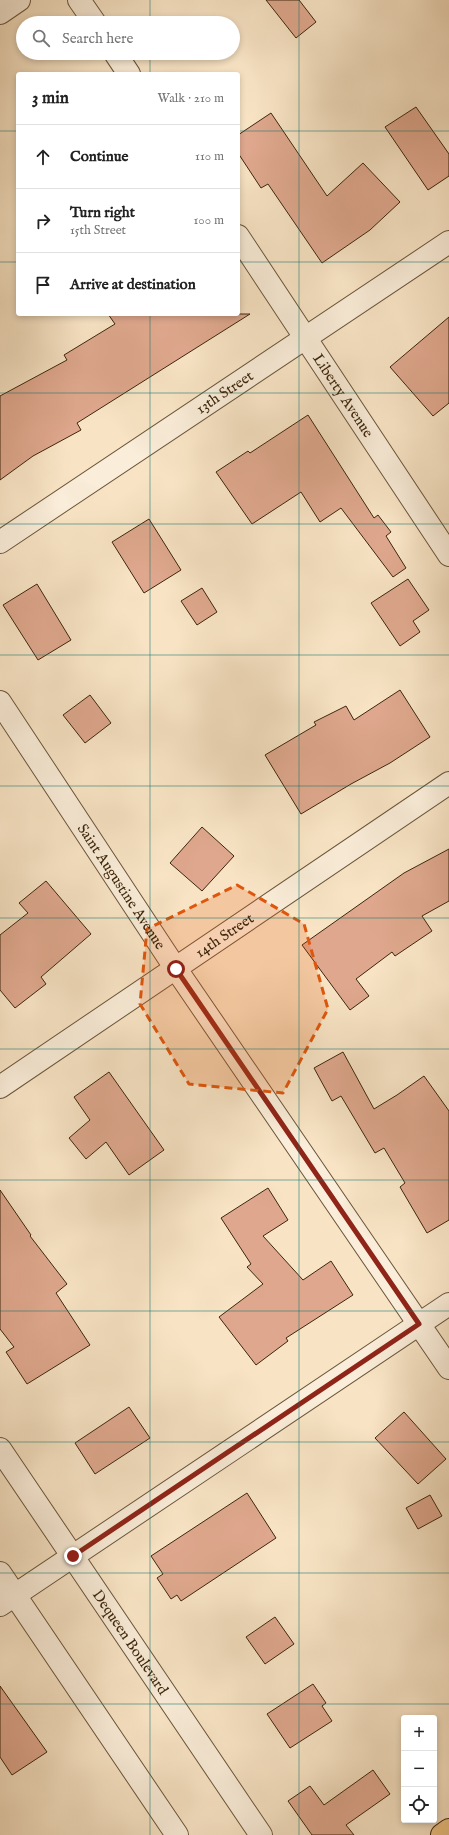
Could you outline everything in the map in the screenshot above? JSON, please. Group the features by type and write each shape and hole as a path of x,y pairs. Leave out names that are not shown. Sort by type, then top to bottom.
{"main road":[{"path":"442,1835 449,1830"}],"street":[{"path":"0,13 19,0"},
{"path":"79,0 90,16"},
{"path":"120,60 128,72"},
{"name":"Liberty Avenue","path":"240,239 449,555"},
{"name":"13th Street","path":"0,542 449,242"},
{"name":"Saint Augustine Avenue","path":"0,702 176,969 449,1368"},
{"name":"14th Street","path":"0,1087 449,783"},
{"path":"8,1600 449,1304"},
{"name":"Dequeen Boulevard","path":"0,1449 261,1835"},
{"path":"0,1573 8,1600 177,1835"}],"highlighted area":[{"path":"237,885 304,924 328,1009 283,1093 189,1084 140,1004 147,929"}],"building":[{"path":"266,0 299,0 316,22 296,38"},
{"path":"416,107 449,154 449,176 428,190 385,127"},
{"path":"271,113 327,196 363,163 400,202 370,230 322,263 268,184 261,188 240,156 240,134"},
{"path":"240,314 250,314 77,423 81,430 33,456 0,480 0,396 67,360 64,355 115,324 109,316 240,316"},
{"path":"449,317 449,403 433,416 390,367"},
{"path":"308,415 374,518 378,515 391,532 386,536 406,568 393,577 341,508 320,522 301,492 252,524 216,472 248,451 250,453"},
{"path":"149,519 181,570 144,593 112,542"},
{"path":"408,579 429,610 413,621 420,632 400,646 371,603"},
{"path":"37,584 71,640 38,660 3,605"},
{"path":"202,588 217,612 197,625 181,601"},
{"path":"400,690 430,737 390,763 301,814 265,755 316,725 314,722 346,706 354,720"},
{"path":"90,695 111,723 85,743 63,715"},
{"path":"202,827 234,856 202,891 170,863"},
{"path":"449,849 449,901 422,916 432,931 395,956 392,952 356,979 369,996 350,1010 302,945 404,873"},
{"path":"46,881 91,934 41,977 46,984 15,1008 0,990 0,935 28,913 19,903"},
{"path":"343,1052 374,1109 424,1076 449,1111 449,1220 427,1233 400,1187 405,1183 384,1148 375,1153 341,1096 332,1101 314,1068"},
{"path":"109,1072 164,1150 129,1175 106,1142 86,1159 69,1138 90,1120 74,1097"},
{"path":"268,1188 288,1220 263,1236 303,1280 331,1261 353,1295 286,1338 288,1341 256,1365 219,1317 263,1284 247,1267 251,1264 221,1218"},
{"path":"0,1190 31,1235 30,1236 67,1284 56,1293 90,1345 27,1384 6,1352 14,1347 0,1329"},
{"path":"129,1407 150,1438 95,1474 75,1443"},
{"path":"404,1412 446,1459 418,1484 375,1438"},
{"path":"247,1493 276,1538 181,1601 177,1595 171,1599 157,1578 163,1574 151,1556"},
{"path":"430,1495 442,1516 418,1529 406,1508"},
{"path":"275,1617 294,1644 265,1664 246,1637"},
{"path":"313,1684 326,1703 322,1706 332,1721 290,1748 267,1714"},
{"path":"0,1686 47,1752 12,1775 0,1757"},
{"path":"373,1770 390,1794 346,1825 354,1835 312,1835 288,1801 310,1786 324,1805"}],"route":[{"path":"73,1556 419,1324 176,969"}]}
